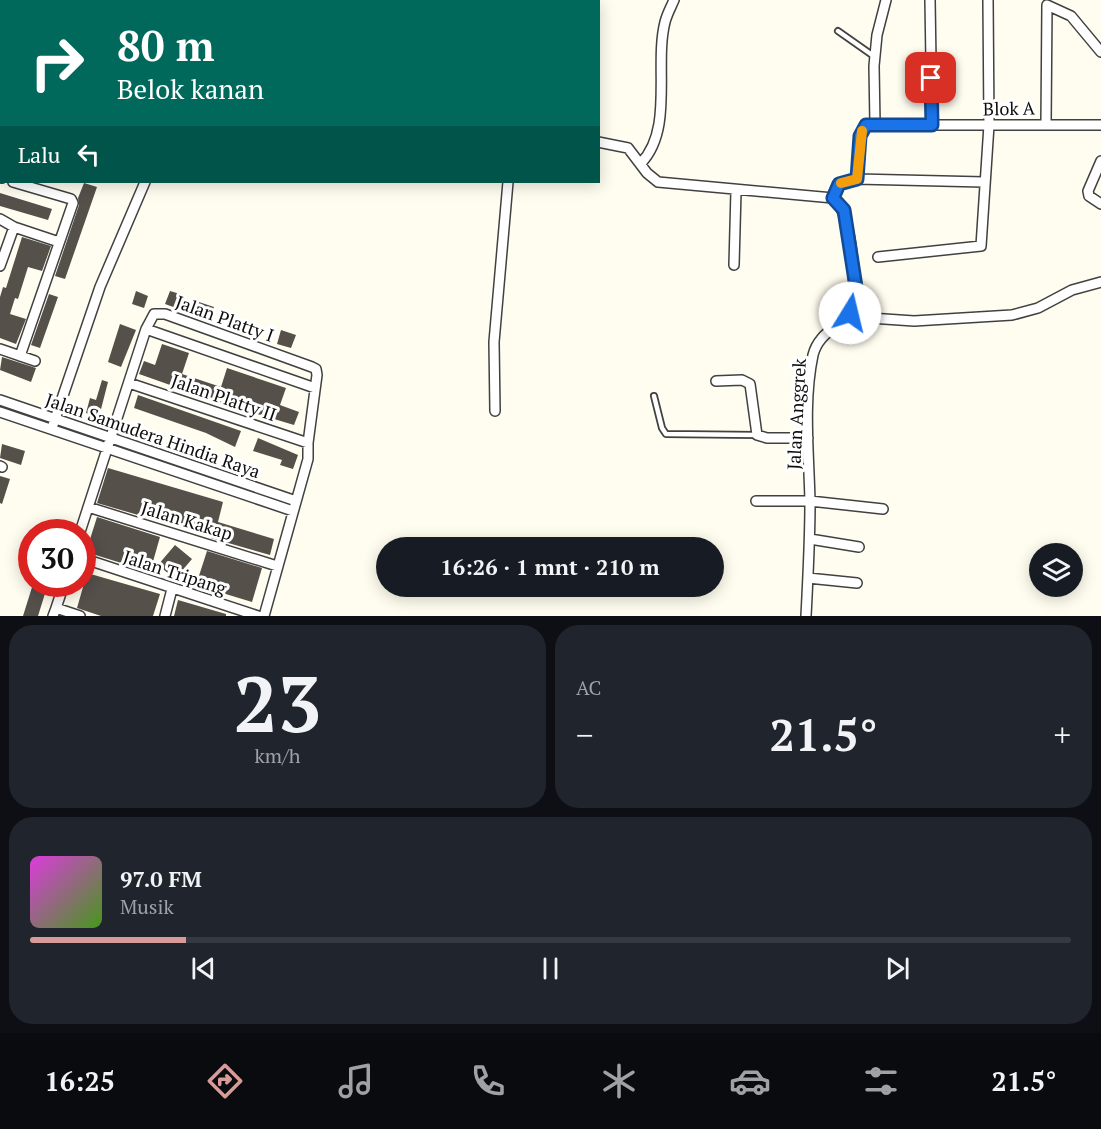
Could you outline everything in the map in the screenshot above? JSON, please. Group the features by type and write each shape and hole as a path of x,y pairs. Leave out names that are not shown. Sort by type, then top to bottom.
{"street":[{"path":"641,164 652,152 658,125 665,23 674,0"},
{"path":"857,179 860,136 866,125 875,124 875,57 877,35 886,0"},
{"path":"930,0 932,125"},
{"path":"878,256 979,248 989,125 988,0"},
{"path":"1046,123 1047,5 1071,16 1101,52"},
{"path":"1101,115 1101,125"},
{"name":"Blok A","path":"875,124 1101,125"},
{"path":"600,142 628,148 658,182 736,191 833,198 844,210 856,287 856,298 850,313 870,318 914,321 1012,315 1038,308 1072,290 1101,282"},
{"path":"1101,161 1089,186 1089,196 1101,204"},
{"path":"833,198 839,184 857,179 984,182"},
{"path":"16,183 65,198 73,203 20,356"},
{"path":"52,430 100,286 145,183"},
{"path":"495,411 494,342 508,183"},
{"path":"734,265 736,191"},
{"path":"0,219 14,227 59,243"},
{"path":"0,266 14,227"},
{"name":"Jalan Anggrek","path":"806,616 810,539 808,438 813,354 829,332 850,313"},
{"name":"Jalan Platty I","path":"146,329 153,314 165,314 316,369 308,443 309,459 264,616"},
{"path":"84,519 146,329 315,388"},
{"path":"0,349 35,361"},
{"path":"717,381 742,380 750,384 757,435 767,438 808,438"},
{"name":"Jalan Platty II","path":"129,383 308,443"},
{"name":"Jalan Samudera Hindia Raya","path":"0,400 296,501"},
{"name":"Jalan Samudera Hindia Raya","path":"0,412 293,511"},
{"path":"33,423 37,413"},
{"path":"756,501 810,501 883,509"},
{"name":"Jalan Kakap","path":"88,507 277,566"},
{"path":"810,539 827,540 859,548"},
{"name":"Jalan Tripang","path":"96,563 258,616"},
{"path":"808,578 857,583"},
{"path":"165,616 172,589"},
{"path":"60,597 55,612 80,616"}],"lane":[{"path":"838,31 875,57"},
{"path":"654,396 662,428 666,434 757,435"}],"building":[{"path":"84,183 97,187 65,279 55,276"},
{"path":"0,193 52,209 48,220 0,206"},
{"path":"22,237 51,246 42,271 28,267 18,299 15,298 10,314 26,319 16,344 0,338 0,297 3,287 6,288"},
{"path":"136,291 148,296 144,308 132,304"},
{"path":"170,291 180,294 176,308 165,304"},
{"path":"49,294 58,297 40,348 31,345"},
{"path":"199,302 214,307 209,320 194,315"},
{"path":"120,324 136,330 121,367 108,362"},
{"path":"281,330 296,335 291,348 277,344"},
{"path":"162,344 189,353 182,374 221,387 227,368 286,388 280,405 299,412 294,425 221,403 139,374 144,361 155,365"},
{"path":"2,357 36,368 31,382 0,370"},
{"path":"102,380 108,382 99,417 86,413 90,398 96,400"},
{"path":"138,395 241,431 235,447 206,433 134,408"},
{"path":"258,438 298,455 293,469 280,465 282,460 253,451"},
{"path":"2,444 25,451 21,465 0,458"},
{"path":"108,468 223,502 218,522 274,539 270,555 211,538 212,534 210,536 97,503"},
{"path":"0,476 10,479 2,504 0,503"},
{"path":"97,517 160,537 150,572 96,555"},
{"path":"175,545 192,559 175,579 158,565"},
{"path":"207,551 262,568 252,602 196,585"},
{"path":"96,576 160,594 153,616 101,616 77,608 80,597 96,597"},
{"path":"29,597 44,597 38,616 23,616"},
{"path":"178,600 226,614 226,616 174,616"}],"slow traffic":[{"path":"841,183 857,179 862,131"}],"route":[{"path":"850,313 856,298 856,287 844,210 833,198 839,184 857,179 860,136 866,125 932,125 931,78"}]}
